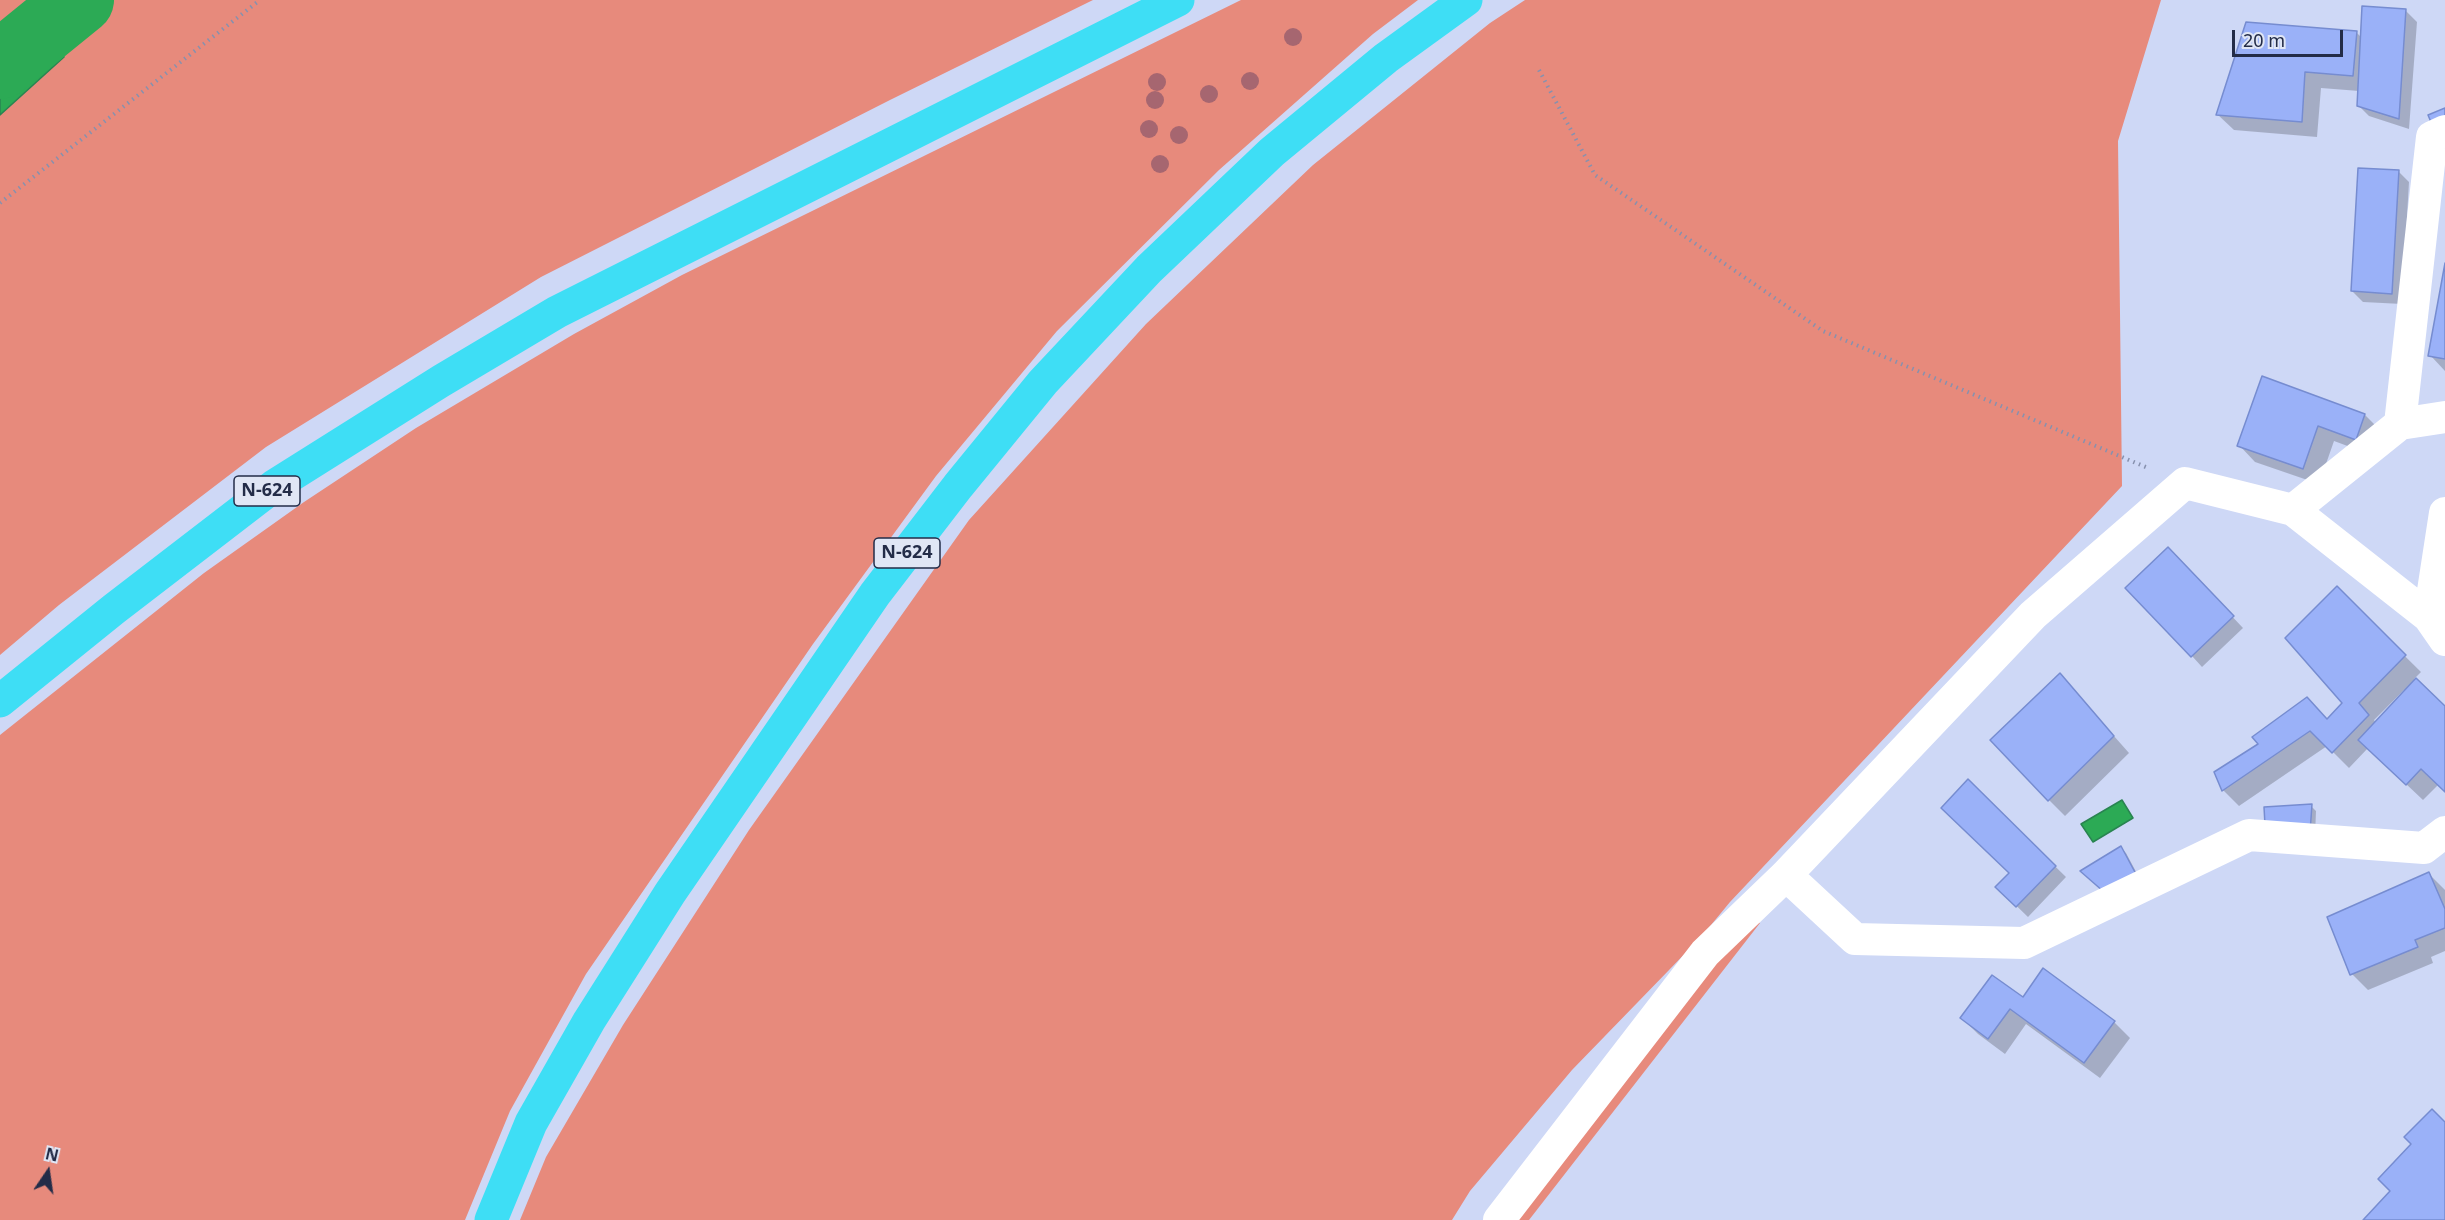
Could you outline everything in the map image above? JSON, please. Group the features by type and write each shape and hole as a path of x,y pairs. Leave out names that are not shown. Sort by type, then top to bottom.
{"highway":[{"name":"N-624","path":"0,701 114,609 274,486 557,312 1178,0"},
{"name":"N-624","path":"491,1220 531,1123 589,1022 670,893 875,594 958,486 1043,382 1149,269 1272,152 1386,58 1466,0"}],"street":[{"path":"2400,424 2432,137 2445,131"},
{"path":"2293,510 2400,424 2445,417"},
{"path":"1499,1220 1705,953 1786,875 2033,615 2185,483 2293,510 2437,628"},
{"path":"2437,628 2445,513"},
{"path":"1786,875 1855,939 2024,944 2249,835 2424,848 2445,832"}],"path":[{"path":"0,203 260,0"},
{"path":"1539,70 1594,175 1823,331 2185,483"}],"shaded area":[{"path":"0,0 1093,0 541,277 266,447 59,605 0,655 0,115 64,57 28,35 0,57"},
{"path":"1241,0 1418,0 1373,34 1219,170 1057,331 936,476 813,644 586,974 510,1111 465,1220 0,1220 0,735 204,573 304,502 416,428 574,334 682,275"},
{"path":"1525,0 2161,0 2118,141 2122,486 1730,902 1702,936 1572,1070 1470,1191 1452,1220 520,1220 546,1157 623,1025 749,830 969,520 1146,324 1313,165 1490,23"},
{"path":"28,34 64,57 0,115 0,57"},
{"path":"2122,800 2133,818 2093,842 2081,824"},
{"path":"1749,916 1760,923 1529,1220 1508,1220"}],"building":[{"path":"2362,6 2406,9 2399,119 2357,106"},
{"path":"2246,22 2357,31 2353,76 2305,72 2302,122 2216,115"},
{"path":"2445,108 2445,122 2433,127 2428,115"},
{"path":"2358,168 2399,170 2392,294 2351,291"},
{"path":"2445,263 2445,359 2428,356"},
{"path":"2262,376 2365,414 2356,440 2318,426 2303,469 2237,446"},
{"path":"2168,547 2234,616 2191,657 2125,588"},
{"path":"2337,586 2406,655 2359,703 2369,715 2332,753 2310,731 2222,791 2214,772 2258,744 2252,737 2307,697 2327,719 2342,703 2285,638"},
{"path":"2060,673 2114,736 2048,801 1990,740"},
{"path":"2416,678 2445,706 2445,792 2421,769 2406,785 2358,740"},
{"path":"1968,779 2056,866 2016,907 1995,887 2009,873 1941,808"},
{"path":"2312,804 2310,833 2265,825 2264,807"},
{"path":"2121,846 2137,876 2104,892 2080,871"},
{"path":"2429,872 2445,909 2445,928 2415,940 2418,947 2350,975 2327,917"},
{"path":"2043,968 2115,1021 2084,1063 2010,1009 1988,1039 1960,1018 1992,975 2023,997"},
{"path":"2432,1109 2445,1122 2445,1220 2363,1220 2390,1191 2378,1179 2411,1144 2404,1137"}],"waterway":[{"path":"0,65 80,0"}]}
